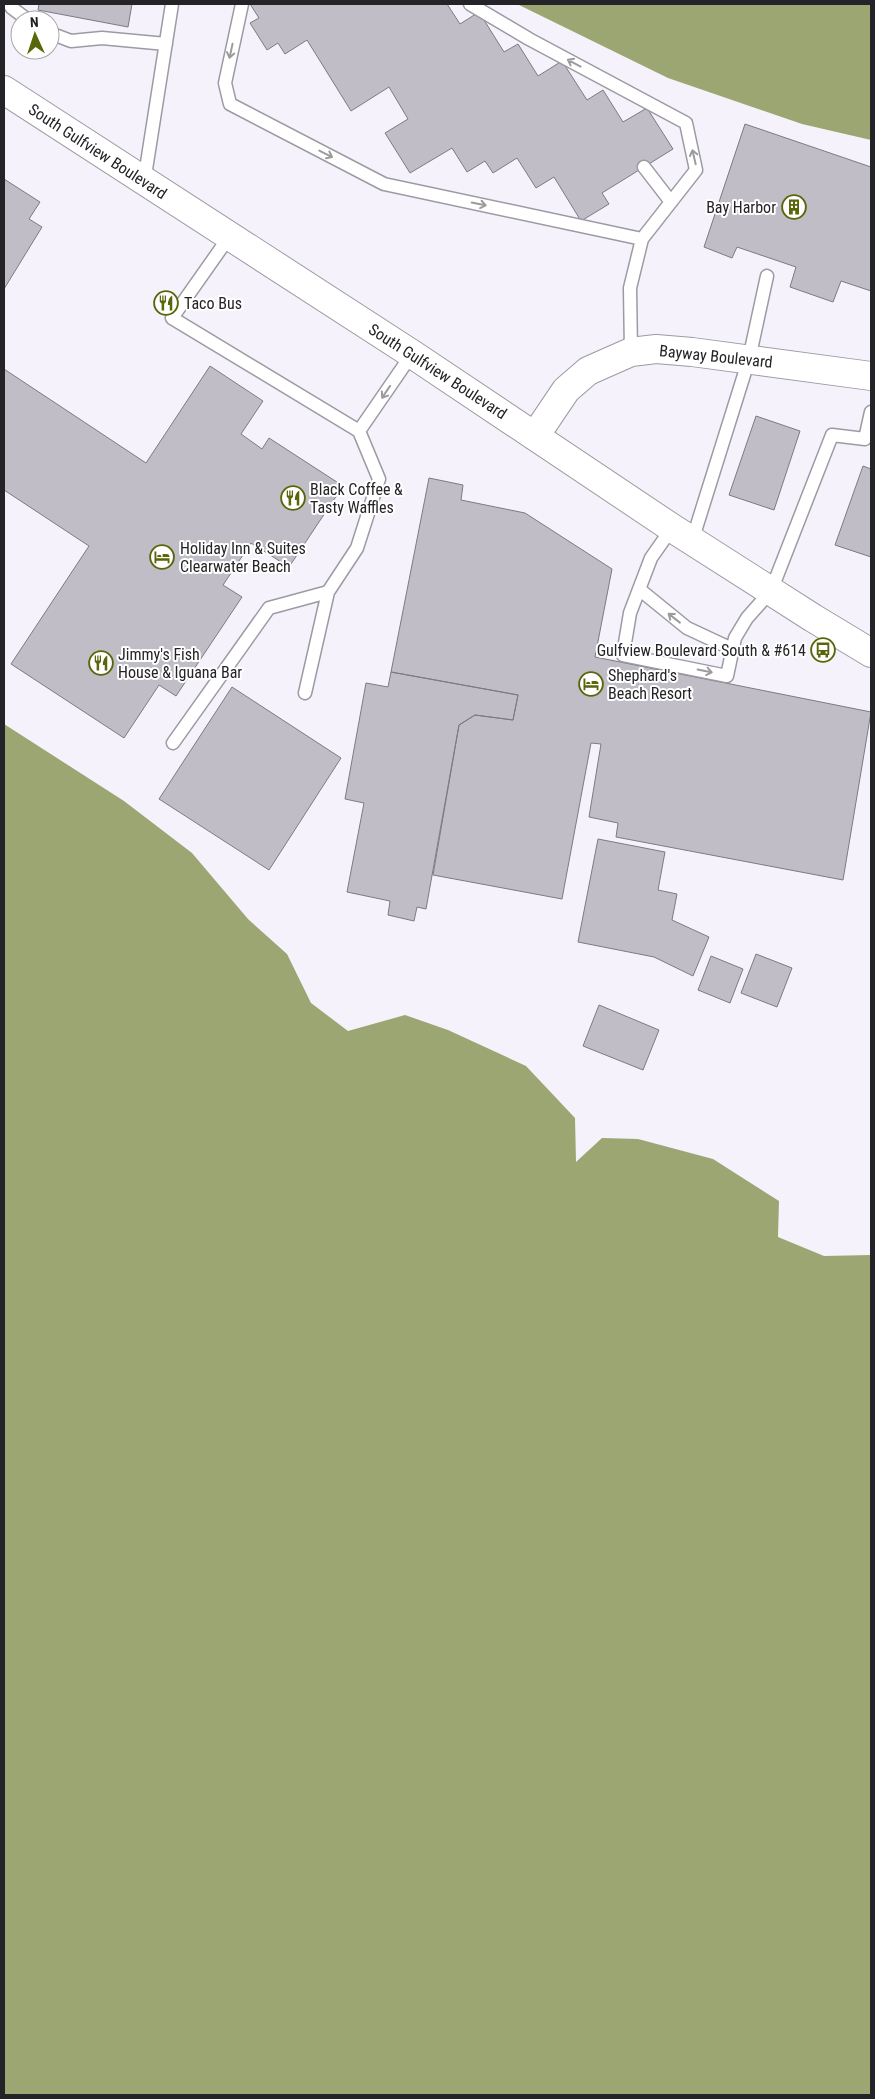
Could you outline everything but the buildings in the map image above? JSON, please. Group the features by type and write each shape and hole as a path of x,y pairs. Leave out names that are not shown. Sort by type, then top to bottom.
{"main road":[{"name":"South Gulfview Boulevard","path":"4,90 412,354 771,592 871,653"},
{"name":"Bayway Boulevard","path":"536,436 566,390 588,371 631,352 665,350 749,359 871,376"}],"lane":[{"path":"144,182 172,4"},
{"path":"242,4 225,83 230,104 384,184 642,239"},
{"path":"470,4 529,39 686,123 696,170 642,239 630,288 631,352"},
{"path":"60,37 71,41 102,38 166,44"},
{"path":"644,167 671,202"},
{"path":"229,237 172,318 360,431 379,479 357,548 328,592 305,693"},
{"path":"767,276 749,359 682,534 651,558 630,613 623,655 727,676 734,638 747,618 771,592 832,435 865,439 871,412"},
{"path":"360,431 412,354"},
{"path":"639,589 687,628 732,649"},
{"path":"173,743 269,608 328,592"}],"shaded area":[{"path":"517,4 871,4 871,140 802,124 668,78"},
{"path":"4,724 124,801 192,853 248,919 287,954 311,1003 348,1031 405,1015 448,1030 526,1066 575,1118 576,1162 602,1138 638,1139 713,1159 779,1201 778,1237 824,1256 871,1255 871,2095 4,2095"}],"place":[{"name":"Bay Harbor","path":"794,207"},
{"name":"Taco Bus","path":"166,303"},
{"name":"Black Coffee & Tasty Waffles","path":"293,498"},
{"name":"Holiday Inn & Suites Clearwater Beach","path":"162,557"},
{"name":"Gulfview Boulevard South & #614","path":"823,650"},
{"name":"Jimmy's Fish House & Iguana Bar","path":"101,663"},
{"name":"Shephard's Beach Resort","path":"591,684"}]}
